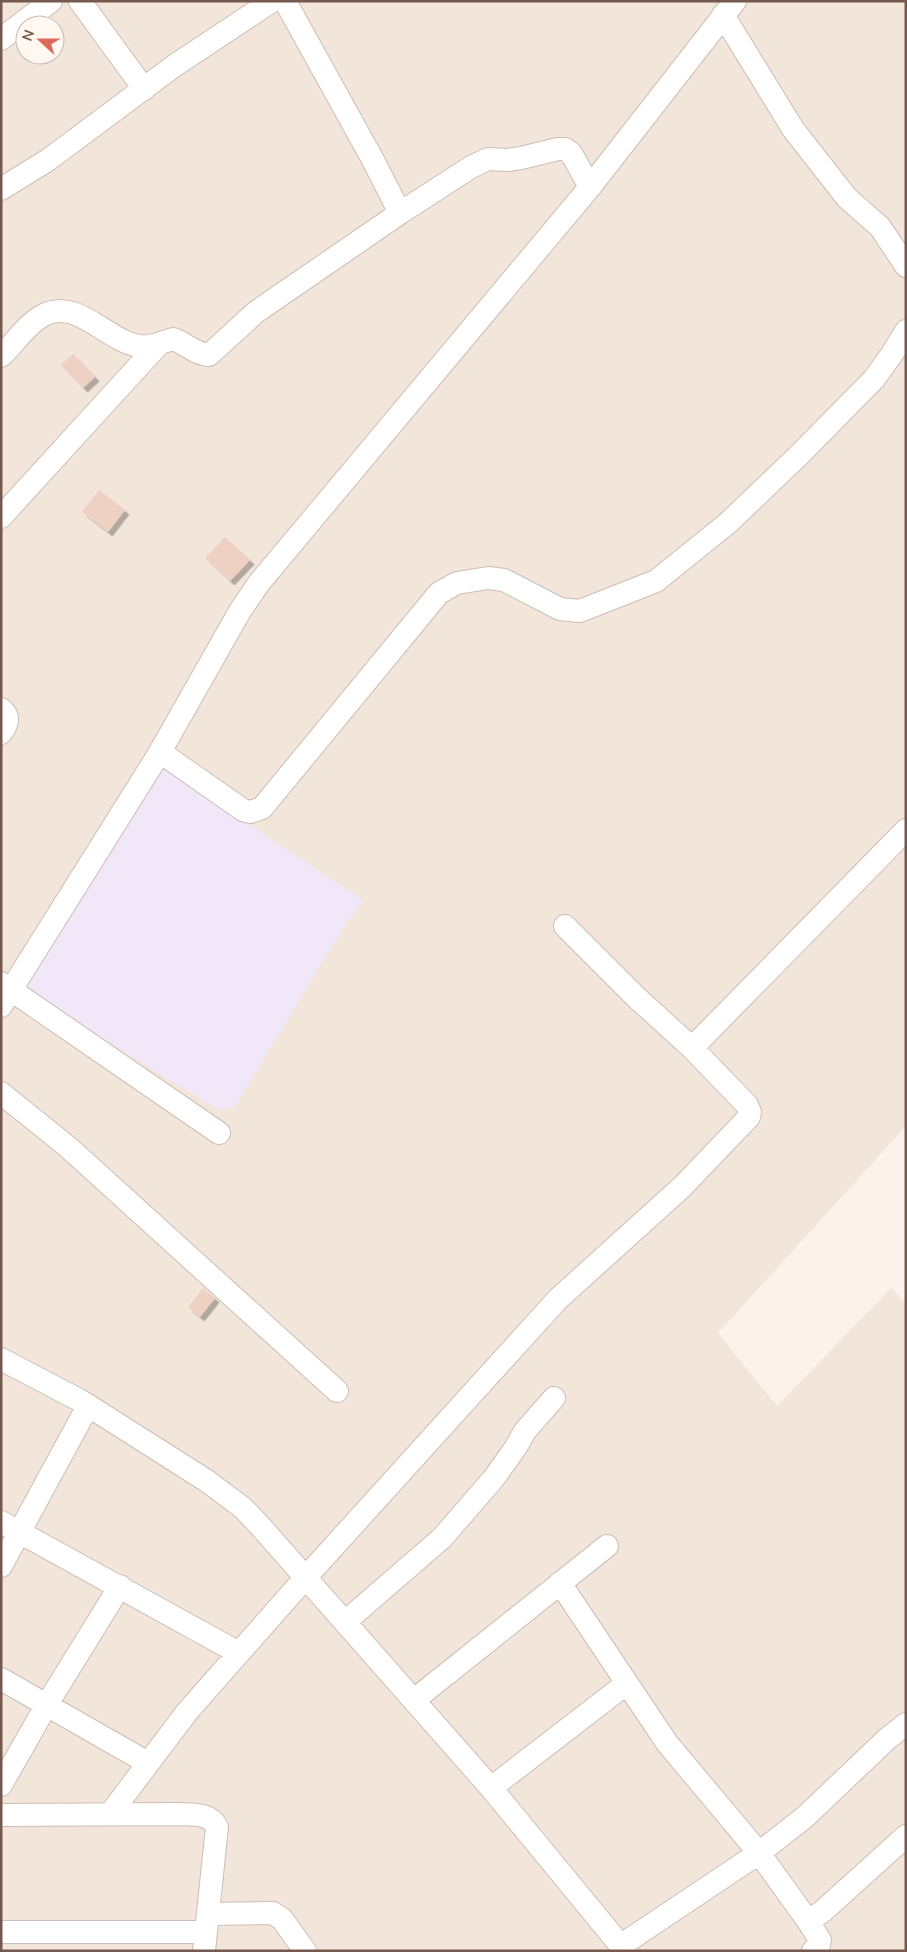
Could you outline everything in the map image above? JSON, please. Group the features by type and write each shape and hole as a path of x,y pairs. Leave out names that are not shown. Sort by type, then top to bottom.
{"street":[{"path":"1,39 51,1"},
{"path":"80,1 144,89"},
{"path":"1,188 48,160 196,50 272,1"},
{"path":"285,1 374,160 400,213"},
{"path":"219,1133 5,993 160,752 240,611 258,583 590,187 729,8 793,129 847,198 880,227 906,266"},
{"path":"1,356 35,321 49,313 73,313 83,316 118,338 139,346 158,345 173,339 189,345 204,355 209,355 256,312 400,213 471,167 488,160 521,158 565,149 571,153 590,187"},
{"path":"160,752 243,810 256,811 262,808 439,593 457,583 488,578 504,580 560,609 580,611 656,581 728,523 812,442 874,379 906,332"},
{"path":"1,517 158,345"},
{"path":"1,709 6,712 8,719 1,733"},
{"path":"692,1048 906,830"},
{"path":"110,1814 187,1712 306,1577 558,1299 682,1187 749,1117 750,1112 747,1105 692,1048 630,992 565,926"},
{"path":"1,1093 68,1147 337,1391"},
{"path":"1,1359 88,1406 207,1482 243,1508 491,1788 622,1948 759,1853 805,1817 887,1738 906,1724"},
{"path":"345,1622 400,1577 448,1532 494,1478 525,1431 554,1398"},
{"path":"1,1566 11,1527 88,1406"},
{"path":"11,1527 239,1653"},
{"path":"414,1700 608,1546"},
{"path":"560,1583 667,1743 759,1853 808,1921 820,1940 820,1944 813,1951"},
{"path":"1,1785 46,1706 120,1586"},
{"path":"1,1679 148,1763"},
{"path":"491,1788 626,1684"},
{"path":"1,1815 176,1814 204,1816 213,1819 218,1827 206,1933"},
{"path":"808,1921 823,1911 906,1836"},
{"path":"1,1932 206,1933 272,1913 282,1920 305,1951"}],"shaded area":[{"path":"1,1 906,1 906,1126 718,1333 777,1406 891,1288 906,1303 906,1951 1,1951"},
{"path":"162,767 364,901 347,922 234,1108 219,1110 22,990"}],"building":[{"path":"73,354 95,377 83,388 61,365"},
{"path":"99,490 125,510 108,532 82,512"},
{"path":"225,537 250,560 230,581 205,558"},
{"path":"203,1288 215,1298 200,1317 188,1307"}]}
